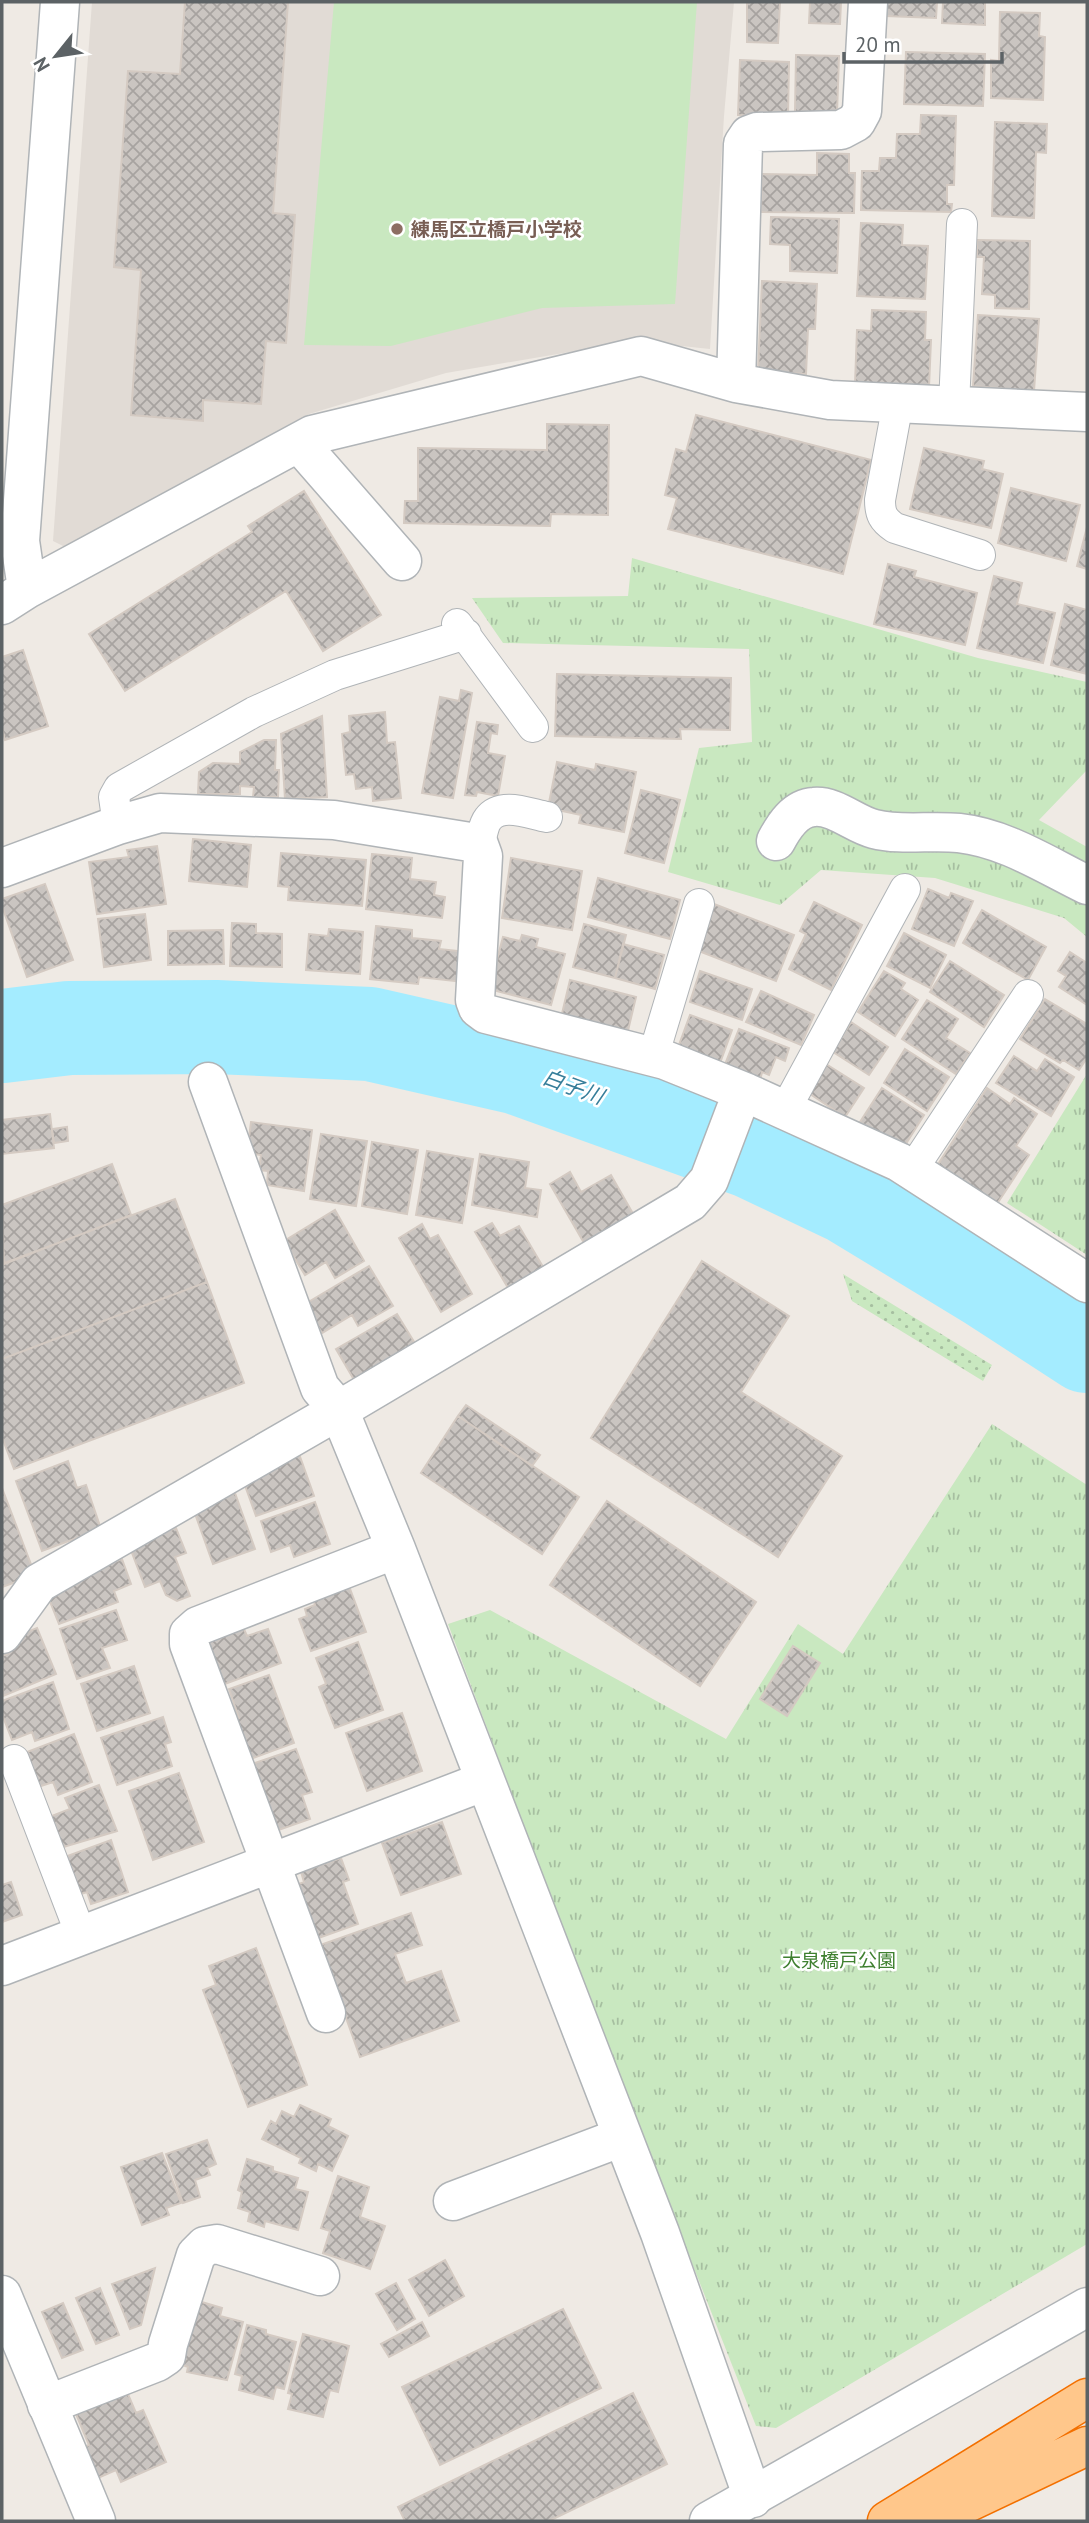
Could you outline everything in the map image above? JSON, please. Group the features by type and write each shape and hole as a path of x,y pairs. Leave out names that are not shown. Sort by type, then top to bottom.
{"highway":[{"path":"887,2521 1087,2398"},
{"path":"929,2521 1087,2446"}],"street":[{"path":"14,597 60,2"},
{"path":"736,383 743,144 749,135 757,132 841,130 856,122 862,111 868,2"},
{"path":"14,597 312,435 641,356 736,383 830,400 1087,412"},
{"path":"299,443 402,561"},
{"path":"776,841 783,828 796,814 814,807 835,811 876,830 959,833 1002,842 1087,885"},
{"path":"2,868 118,825 160,813 334,820 479,845 483,856 475,1000 478,1008 486,1014 653,1057 742,1099 785,1110 899,1162 1087,1283"},
{"path":"208,1082 320,1388 339,1410 396,1549 660,2233 753,2498"},
{"path":"2,1634 38,1583 339,1410 691,1202 709,1180 742,1099"},
{"path":"326,2012 189,1644 189,1634 198,1626 396,1549"},
{"path":"2,1966 485,1781"},
{"path":"453,2201 622,2137"},
{"path":"47,2405 157,2362 166,2356 196,2255 205,2246 217,2244 320,2276"},
{"path":"2,2295 96,2521"},
{"path":"709,2521 1087,2307"}],"lane":[{"path":"954,405 962,224"},
{"path":"898,403 880,500 880,512 885,522 895,528 980,555"},
{"path":"118,825 114,797 119,788 254,712 335,675 462,629 533,727"},
{"path":"479,845 488,818 497,812 507,809 547,817"},
{"path":"785,1110 905,889"},
{"path":"653,1057 699,904"},
{"path":"912,1170 1028,995"},
{"path":"14,1760 81,1935"}],"shaded area":[{"name":"練馬区立橋戸小学校","path":"92,2 734,2 724,116 710,349 634,341 446,373 309,414 77,553 53,541"}],"green space":[{"path":"334,2 697,2 675,304 542,308 391,346 304,345"},
{"path":"632,558 978,658 1087,682 1087,770 1039,820 1087,847 1087,937 1064,918 935,878 821,870 780,905 668,872 699,748 752,742 749,649 503,643 472,598 628,596"},
{"path":"1087,1074 1087,1255 1007,1203"},
{"path":"843,1274 992,1365 983,1381 852,1301"},
{"name":"大泉橋戸公園","path":"992,1424 1087,1485 1087,2244 776,2428 756,2426 595,2016 448,1624 490,1610 726,1739 798,1624 843,1654"}],"building":[{"path":"185,2 288,2 273,213 295,215 286,343 266,341 261,404 203,400 203,421 131,415 141,270 114,267 128,71 180,74"},
{"path":"747,2 780,2 778,43 747,42"},
{"path":"810,2 841,2 840,24 809,23"},
{"path":"886,2 937,2 936,18 886,16"},
{"path":"943,2 985,2 985,25 942,23"},
{"path":"1000,12 1040,13 1039,36 1045,37 1043,100 991,98 991,60 999,61"},
{"path":"906,52 985,54 983,106 904,104"},
{"path":"796,55 839,56 837,114 795,112"},
{"path":"740,60 789,62 788,116 738,115"},
{"path":"921,115 956,116 954,185 947,185 947,204 952,204 951,212 861,210 862,171 879,171 880,158 896,158 897,134 920,134"},
{"path":"995,122 1047,124 1046,153 1036,152 1034,218 992,216"},
{"path":"817,153 849,154 849,173 855,173 854,213 761,212 762,174 817,175"},
{"path":"771,217 839,219 837,273 790,271 790,245 770,244"},
{"path":"861,223 903,225 902,245 928,246 925,299 857,296"},
{"path":"977,240 1030,241 1029,309 995,308 995,295 982,294 984,257 977,257"},
{"path":"762,281 817,284 815,329 808,329 806,374 758,371"},
{"path":"872,310 926,312 925,340 931,340 929,387 855,384 857,330 871,331"},
{"path":"978,315 1039,319 1034,391 973,386"},
{"path":"696,415 871,460 843,574 668,529 677,498 665,495 676,449 686,452"},
{"path":"547,424 609,425 608,515 551,514 550,526 404,523 405,501 418,501 418,448 547,450"},
{"path":"924,448 984,461 982,469 1003,474 991,528 910,509"},
{"path":"1011,488 1080,505 1066,561 998,543"},
{"path":"304,491 381,615 323,651 286,591 125,691 89,634 252,532 248,526"},
{"path":"1087,527 1087,569 1077,566"},
{"path":"888,564 916,571 914,577 977,593 965,645 874,624"},
{"path":"994,576 1022,583 1017,604 1055,613 1043,663 977,648"},
{"path":"1065,604 1087,610 1087,674 1051,665"},
{"path":"23,650 48,726 5,740 2,728 2,657"},
{"path":"557,674 731,678 730,730 680,729 681,739 555,736"},
{"path":"461,690 472,693 453,798 422,793 440,697 459,701"},
{"path":"385,712 387,743 395,742 401,798 373,801 372,787 356,789 354,774 346,775 342,734 350,732 349,716"},
{"path":"322,716 327,797 285,799 281,734"},
{"path":"477,722 498,725 497,734 491,733 488,753 505,756 498,796 477,792 476,796 465,795"},
{"path":"264,740 276,740 278,797 253,797 254,787 240,786 240,794 198,794 199,772 213,763 240,764 240,752"},
{"path":"557,762 595,770 596,764 636,772 624,832 579,823 581,815 548,808"},
{"path":"641,790 680,800 664,863 625,853"},
{"path":"193,839 251,845 247,887 189,881"},
{"path":"157,846 166,904 97,914 89,862 129,857 127,850"},
{"path":"281,853 366,860 362,906 288,900 289,887 278,886"},
{"path":"372,854 412,858 410,879 436,882 434,895 445,897 442,918 366,909"},
{"path":"511,858 582,871 572,930 502,918"},
{"path":"598,878 680,900 670,939 588,917"},
{"path":"45,884 73,960 27,977 2,906 2,899"},
{"path":"928,889 949,898 951,893 973,901 954,946 912,929"},
{"path":"814,902 862,925 831,990 789,969 806,934 800,931"},
{"path":"714,904 794,935 776,981 696,950"},
{"path":"982,910 1046,947 1028,980 963,943"},
{"path":"145,914 151,960 104,967 98,919"},
{"path":"232,923 256,924 256,933 282,934 282,967 230,966"},
{"path":"584,924 626,935 615,978 573,967"},
{"path":"376,926 412,930 412,938 441,941 439,949 466,952 463,982 419,977 418,984 370,979"},
{"path":"329,929 363,932 360,974 306,970 309,934 328,936"},
{"path":"223,930 224,964 168,965 168,931"},
{"path":"904,933 946,955 930,988 887,966"},
{"path":"522,935 538,939 536,947 565,954 551,1005 489,989 503,937 520,941"},
{"path":"623,944 664,955 655,989 615,978"},
{"path":"1070,952 1087,963 1087,1005 1059,987 1066,976 1058,971"},
{"path":"950,961 1004,995 984,1027 930,992"},
{"path":"700,971 752,989 742,1020 690,1002"},
{"path":"884,971 905,983 901,989 918,1000 895,1036 858,1012"},
{"path":"570,980 636,997 626,1039 560,1022"},
{"path":"761,991 814,1015 801,1045 746,1022"},
{"path":"1045,999 1087,1024 1087,1058 1079,1070 1063,1060 1060,1063 1020,1039"},
{"path":"927,1000 958,1019 946,1038 970,1053 956,1074 902,1039"},
{"path":"690,1015 732,1030 716,1074 676,1053"},
{"path":"851,1022 888,1047 869,1075 833,1052"},
{"path":"739,1029 789,1048 785,1061 776,1057 769,1075 762,1072 760,1081 724,1067"},
{"path":"905,1049 949,1077 927,1111 884,1083"},
{"path":"1014,1056 1037,1071 1045,1059 1074,1077 1051,1116 996,1083"},
{"path":"826,1064 864,1088 845,1117 807,1092"},
{"path":"882,1088 924,1115 902,1150 860,1122"},
{"path":"987,1088 1010,1104 1014,1098 1037,1114 1016,1146 1029,1155 997,1204 937,1166"},
{"path":"50,1114 54,1148 2,1154 2,1120"},
{"path":"251,1122 312,1130 304,1191 267,1185 268,1171 259,1170 261,1155 247,1153"},
{"path":"67,1127 68,1141 54,1143 52,1129"},
{"path":"321,1134 367,1141 356,1206 310,1199"},
{"path":"372,1142 418,1150 407,1214 362,1206"},
{"path":"427,1151 473,1159 462,1223 416,1215"},
{"path":"480,1154 529,1162 525,1188 541,1190 537,1217 472,1205"},
{"path":"112,1164 131,1215 4,1264 2,1205"},
{"path":"570,1172 581,1192 611,1175 636,1219 587,1248 550,1184"},
{"path":"175,1199 207,1282 2,1359 2,1264"},
{"path":"335,1210 364,1261 335,1278 326,1262 305,1275 284,1241"},
{"path":"492,1223 500,1236 519,1226 546,1272 511,1293 475,1232"},
{"path":"422,1224 430,1239 438,1235 472,1294 441,1312 399,1238"},
{"path":"702,1261 789,1316 741,1392 842,1456 778,1557 591,1438"},
{"path":"369,1266 393,1306 358,1326 352,1315 322,1333 305,1304"},
{"path":"207,1282 244,1383 14,1469 2,1437 2,1359"},
{"path":"397,1314 419,1350 357,1385 336,1349"},
{"path":"466,1405 540,1455 532,1466 458,1416"},
{"path":"458,1416 579,1497 542,1554 421,1473"},
{"path":"298,1451 314,1496 256,1516 243,1480"},
{"path":"68,1461 77,1488 86,1485 101,1529 42,1551 16,1481"},
{"path":"2,1488 35,1575 2,1587"},
{"path":"235,1493 255,1549 213,1564 193,1508"},
{"path":"607,1501 756,1602 700,1686 550,1585"},
{"path":"315,1502 330,1544 294,1557 290,1545 271,1552 261,1521"},
{"path":"176,1528 186,1553 175,1557 190,1596 177,1601 166,1595 160,1581 145,1587 129,1545"},
{"path":"122,1559 131,1584 114,1591 118,1602 59,1624 47,1594 83,1580 81,1574"},
{"path":"349,1586 366,1632 311,1651 299,1619 307,1616 305,1609 315,1605 313,1599"},
{"path":"116,1610 127,1640 102,1648 110,1668 77,1679 60,1629"},
{"path":"243,1627 247,1636 268,1629 281,1663 217,1687 207,1640"},
{"path":"37,1628 56,1674 3,1696 2,1656 9,1653 4,1641"},
{"path":"358,1642 383,1710 335,1728 319,1687 326,1684 316,1658"},
{"path":"793,1646 820,1663 787,1716 760,1699"},
{"path":"134,1666 150,1713 97,1731 81,1684"},
{"path":"269,1675 294,1743 245,1761 231,1721 239,1718 229,1689"},
{"path":"53,1682 69,1729 35,1741 32,1732 12,1740 2,1714 2,1701"},
{"path":"402,1713 422,1771 367,1791 346,1733"},
{"path":"163,1717 171,1742 165,1744 172,1766 117,1785 101,1738"},
{"path":"74,1734 92,1782 58,1795 53,1782 32,1789 19,1755"},
{"path":"296,1749 312,1792 302,1795 310,1819 270,1833 246,1766"},
{"path":"179,1773 204,1842 153,1860 129,1791"},
{"path":"99,1785 117,1831 60,1848 49,1817 70,1809 65,1798"},
{"path":"442,1822 461,1874 401,1895 382,1843"},
{"path":"111,1840 128,1892 91,1904 87,1892 72,1897 59,1859"},
{"path":"341,1858 349,1880 343,1882 358,1924 313,1940 294,1886 304,1882 301,1872"},
{"path":"11,1882 22,1915 2,1922 2,1885"},
{"path":"411,1913 422,1945 395,1954 406,1983 441,1971 459,2021 360,2057 320,1945"},
{"path":"256,1948 307,2085 248,2107 203,1990 216,1985 209,1966"},
{"path":"300,2105 331,2119 328,2126 348,2136 332,2171 318,2164 316,2171 299,2163 301,2158 262,2139 271,2121 276,2124 282,2111 294,2117"},
{"path":"207,2140 216,2164 207,2168 210,2175 195,2180 200,2197 183,2203 166,2154"},
{"path":"162,2153 181,2203 166,2208 169,2215 142,2225 121,2167"},
{"path":"247,2159 273,2167 273,2171 298,2178 295,2189 308,2192 298,2230 265,2221 264,2227 248,2221 250,2212 238,2208 242,2192 238,2190"},
{"path":"338,2176 369,2187 360,2217 385,2226 370,2269 323,2253 330,2231 321,2228"},
{"path":"445,2260 464,2296 429,2316 409,2280"},
{"path":"155,2268 141,2325 130,2329 112,2284"},
{"path":"396,2283 415,2319 397,2330 376,2294"},
{"path":"100,2288 119,2335 96,2344 76,2298"},
{"path":"195,2300 222,2308 220,2316 243,2322 227,2380 187,2372 188,2367 177,2363"},
{"path":"63,2303 83,2350 62,2358 42,2312"},
{"path":"563,2309 601,2388 440,2465 402,2387"},
{"path":"422,2322 429,2336 389,2357 381,2344"},
{"path":"247,2325 266,2330 266,2334 296,2342 284,2389 276,2387 273,2399 239,2390 242,2376 235,2374"},
{"path":"303,2334 349,2346 338,2392 330,2390 323,2417 288,2409 292,2394 288,2393"},
{"path":"127,2392 136,2413 143,2410 166,2462 121,2482 116,2470 98,2478 84,2447 89,2445 76,2414"},
{"path":"633,2393 667,2464 549,2521 405,2521 398,2507"}],"waterway":[{"name":"白子川","path":"2,1036 69,1028 216,1027 370,1034 519,1068 753,1152 850,1198 1087,1346"}],"place":[{"name":"練馬区立橋戸小学校","path":"397,229"}]}
